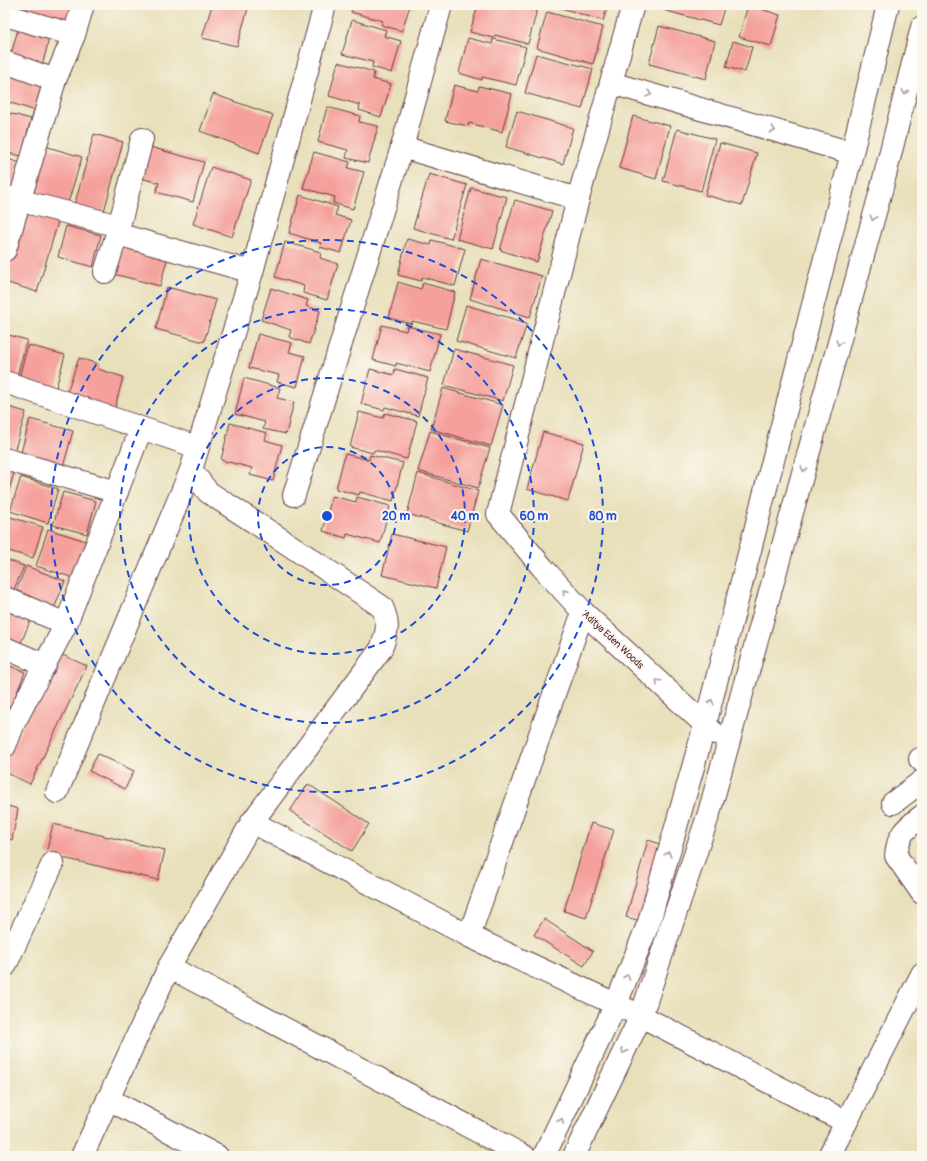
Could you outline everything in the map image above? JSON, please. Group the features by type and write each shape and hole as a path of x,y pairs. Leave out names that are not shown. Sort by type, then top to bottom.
{"street":[{"path":"5,250 12,199 55,80 74,35 83,5"},
{"path":"57,792 191,470 252,272 325,5"},
{"path":"294,495 402,147 441,5"},
{"path":"402,147 578,199 633,5"},
{"path":"544,1156 616,1004 649,922 705,725 852,153 888,5"},
{"path":"18,14 74,35"},
{"path":"574,1156 641,1016 709,813 882,187 922,27"},
{"path":"5,62 55,80"},
{"path":"611,83 852,153"},
{"path":"105,272 118,230 142,139"},
{"path":"12,199 252,272"},
{"name":"Aditya Eden Woods","path":"578,199 498,514 583,612 728,746"},
{"path":"5,382 197,447"},
{"path":"5,746 12,711 45,665 66,624 141,429"},
{"path":"5,459 117,492"},
{"path":"82,1156 169,967 252,822 381,650 386,634 387,618 382,607 208,492 191,470"},
{"path":"5,598 66,624"},
{"path":"469,936 583,612"},
{"path":"5,648 45,665"},
{"path":"893,803 922,781"},
{"path":"922,816 902,834 898,844 896,856 922,893"},
{"path":"252,822 469,936 641,1016 846,1122"},
{"path":"5,966 54,863"},
{"path":"169,967 524,1156"},
{"path":"829,1156 922,974"},
{"path":"108,1099 217,1156"}],"building":[{"path":"28,5 73,5 66,31 24,17"},
{"path":"212,5 249,5 237,46 202,38"},
{"path":"353,5 410,5 402,31 381,25 383,21 351,12"},
{"path":"478,5 538,6 528,44 495,35 494,38 470,32"},
{"path":"552,5 608,5 603,21"},
{"path":"664,5 725,5 719,25 663,10"},
{"path":"748,5 780,15 771,46 739,37"},
{"path":"547,12 603,27 593,64 537,48"},
{"path":"352,20 386,30 384,36 401,41 392,73 372,67 373,62 342,54"},
{"path":"19,26 50,35 41,70 9,61"},
{"path":"659,26 715,41 706,79 649,64"},
{"path":"468,38 492,44 493,39 526,47 516,85 482,77 482,80 459,73"},
{"path":"733,41 752,47 745,72 726,67"},
{"path":"536,54 593,69 582,109 525,93"},
{"path":"338,62 374,72 373,79 391,84 381,117 359,110 360,105 329,96"},
{"path":"11,67 47,78 36,111 5,101 5,86"},
{"path":"454,85 478,91 479,86 512,94 502,132 469,123 468,126 445,121"},
{"path":"213,94 273,115 259,153 200,131"},
{"path":"327,107 360,116 359,122 378,126 368,163 346,158 348,150 318,142"},
{"path":"517,111 573,128 563,164 506,147"},
{"path":"5,112 31,119 21,156 5,152"},
{"path":"633,116 670,126 656,179 619,168"},
{"path":"677,129 715,139 701,191 663,181"},
{"path":"94,134 123,142 103,215 74,207"},
{"path":"720,143 757,153 742,205 705,195"},
{"path":"41,145 82,157 67,206 26,195"},
{"path":"150,147 204,162 193,202 156,192 159,183 141,178"},
{"path":"314,152 350,162 348,168 364,172 353,209 333,203 335,197 303,188"},
{"path":"5,158 20,163 11,195 5,194"},
{"path":"211,167 251,180 232,237 193,224"},
{"path":"429,174 467,185 451,239 413,228"},
{"path":"471,188 507,197 493,249 457,239"},
{"path":"300,195 338,207 335,215 351,220 341,253 320,247 321,243 289,233"},
{"path":"515,200 552,211 537,262 500,250"},
{"path":"20,210 58,222 37,292 5,282 5,261"},
{"path":"66,226 101,235 93,267 58,257"},
{"path":"407,239 431,245 432,240 465,249 455,286 422,277 421,281 398,275"},
{"path":"285,242 321,252 320,258 338,264 327,300 303,293 304,286 275,277"},
{"path":"122,244 168,256 160,286 114,274"},
{"path":"481,259 542,276 530,317 470,299"},
{"path":"398,282 421,289 423,283 455,292 446,329 412,321 412,324 389,318"},
{"path":"167,287 216,300 204,342 156,329"},
{"path":"271,288 308,300 306,306 320,311 309,344 289,337 291,330 261,320"},
{"path":"466,305 527,323 516,358 456,341"},
{"path":"382,325 406,331 407,326 440,334 430,372 396,363 396,366 373,360"},
{"path":"5,334 27,340 16,380 5,377"},
{"path":"258,334 292,343 289,352 305,356 297,387 277,382 279,375 249,368"},
{"path":"28,345 65,355 54,395 17,385"},
{"path":"454,349 513,365 503,401 444,385"},
{"path":"79,358 98,364 98,369 123,377 113,415 66,395"},
{"path":"370,369 394,375 395,369 428,378 418,416 385,407 384,410 361,404"},
{"path":"244,378 280,388 277,398 294,402 286,434 263,429 265,422 235,414"},
{"path":"443,388 503,405 491,446 431,429"},
{"path":"5,406 26,412 14,452 5,450"},
{"path":"359,412 383,418 385,413 417,421 407,459 374,450 373,453 350,447"},
{"path":"30,419 73,431 63,467 20,456"},
{"path":"230,423 267,433 265,440 282,445 273,481 250,475 252,468 221,460"},
{"path":"430,431 490,448 478,488 418,471"},
{"path":"543,432 584,443 568,501 527,489"},
{"path":"345,454 369,460 370,455 403,463 393,501 360,492 359,495 336,489"},
{"path":"5,466 15,469 5,505"},
{"path":"418,473 478,491 467,531 407,514"},
{"path":"21,477 58,489 48,523 10,511"},
{"path":"63,492 96,501 87,534 53,525"},
{"path":"332,496 356,502 357,497 390,506 380,543 347,534 346,538 323,531"},
{"path":"7,516 43,527 33,558 5,550 5,524"},
{"path":"48,529 92,543 80,580 36,566"},
{"path":"392,534 446,547 436,588 382,575"},
{"path":"5,559 24,566 12,594 5,591"},
{"path":"26,566 65,581 52,614 13,599"},
{"path":"12,603 34,612 18,650 5,645 5,619"},
{"path":"58,653 87,666 30,784 5,772 5,763"},
{"path":"5,664 25,672 11,707 5,705"},
{"path":"98,754 134,771 125,789 89,771"},
{"path":"308,784 369,824 352,851 290,811"},
{"path":"5,805 18,809 12,840 5,838"},
{"path":"591,823 614,830 586,918 564,911"},
{"path":"53,824 165,850 158,880 46,854"},
{"path":"648,840 663,845 641,921 626,917"},
{"path":"544,919 593,951 584,966 534,935"}]}
